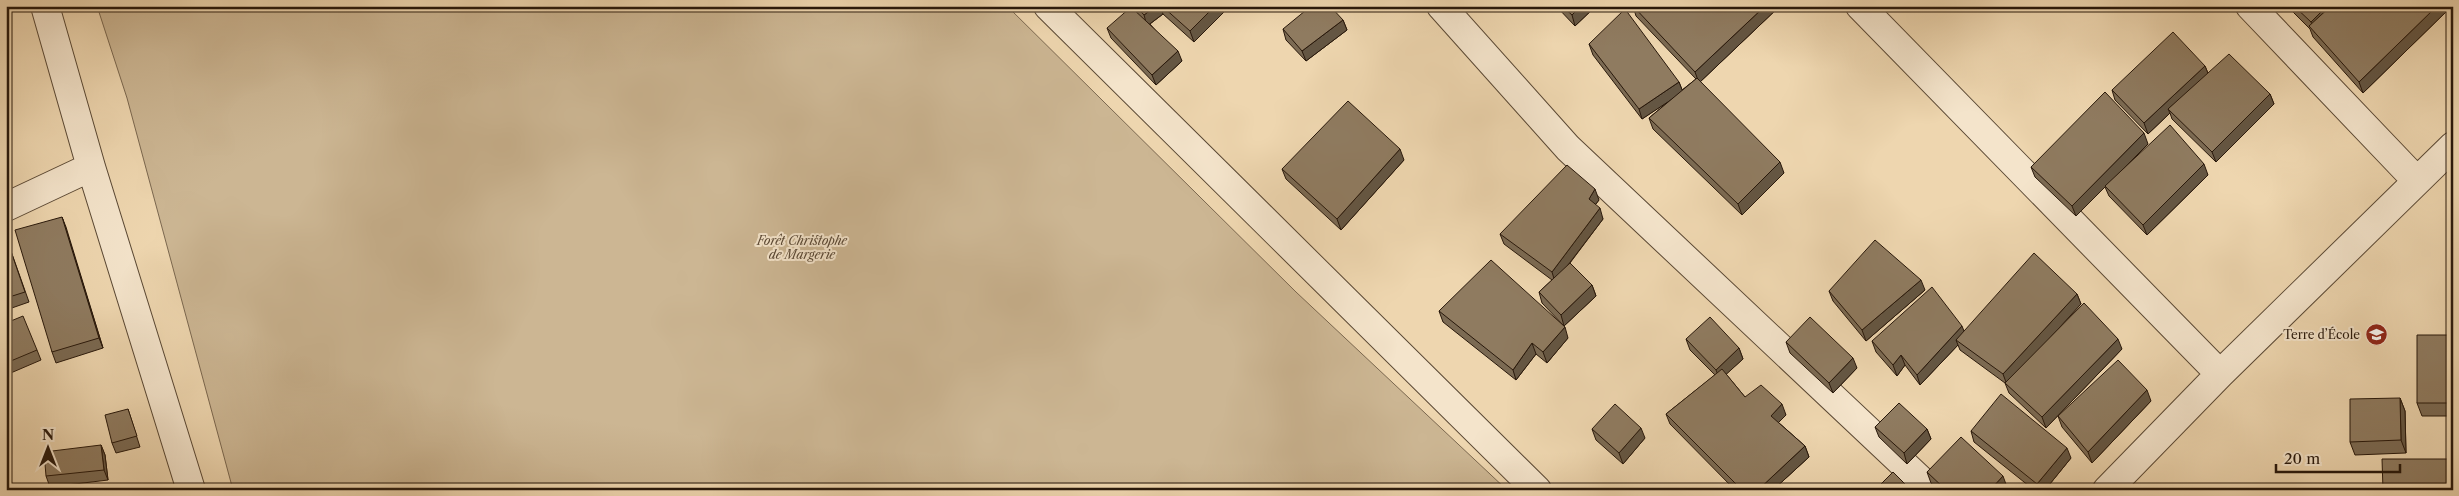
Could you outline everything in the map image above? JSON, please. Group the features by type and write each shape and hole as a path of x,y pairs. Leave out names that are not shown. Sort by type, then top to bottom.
{"street":[{"path":"45,6 90,167 191,490"},
{"path":"1048,6 1537,490"},
{"path":"1441,6 1568,148 1931,490"},
{"path":"1860,6 2220,374"},
{"path":"2250,6 2417,181"},
{"path":"2107,490 2220,374 2453,146"},
{"path":"6,207 90,167"}],"green space":[{"name":"Forêt Christophe de Margerie","path":"97,6 1007,6 1296,292 1507,490 233,490 127,98"}],"building":[{"path":"1136,6 1156,6 1144,15"},
{"path":"1162,6 1215,6 1190,31"},
{"path":"1311,6 1330,6 1343,20 1302,51 1283,29"},
{"path":"1562,6 1581,6 1572,15"},
{"path":"1633,6 1765,6 1695,72"},
{"path":"2294,6 2327,6 2311,22"},
{"path":"2331,6 2437,6 2359,82 2309,26"},
{"path":"1131,7 1178,51 1152,75 1107,28"},
{"path":"1625,9 1679,82 1639,109 1589,44"},
{"path":"2173,32 2205,66 2144,123 2112,90"},
{"path":"2229,54 2270,94 2212,152 2168,109"},
{"path":"1697,78 1780,162 1738,204 1649,118"},
{"path":"2105,92 2144,133 2072,206 2031,167"},
{"path":"1348,101 1400,149 1337,219 1282,169"},
{"path":"2170,125 2204,164 2143,225 2105,186"},
{"path":"1567,165 1595,189 1589,199 1600,208 1552,272 1500,234"},
{"path":"62,217 99,338 52,352 15,230"},
{"path":"6,237 25,292 6,298"},
{"path":"1875,240 1921,280 1862,330 1829,291"},
{"path":"2034,253 2077,294 2003,374 1956,340"},
{"path":"1491,260 1565,327 1543,352 1532,343 1513,370 1439,311"},
{"path":"1570,263 1592,285 1561,315 1539,292"},
{"path":"1932,287 1962,326 1917,375 1901,355 1893,365 1872,341"},
{"path":"2084,303 2118,339 2042,417 2005,383"},
{"path":"23,316 37,350 6,363 6,323"},
{"path":"1710,317 1739,348 1716,370 1686,339"},
{"path":"1810,317 1853,358 1829,383 1786,342"},
{"path":"2417,335 2453,335 2453,403 2417,403"},
{"path":"2118,360 2147,390 2088,452 2058,416"},
{"path":"1722,369 1745,397 1761,385 1782,404 1771,416 1805,446 1758,490 1742,490 1666,414"},
{"path":"2001,394 2067,448 2037,484 1971,431"},
{"path":"2400,398 2401,440 2350,442 2350,399"},
{"path":"1899,403 1927,429 1904,453 1875,427"},
{"path":"1615,404 1641,428 1619,453 1592,429"},
{"path":"128,409 137,436 112,443 105,415"},
{"path":"1961,437 2003,476 1990,490 1946,490 1927,472"},
{"path":"101,445 104,470 46,476 44,452"},
{"path":"2382,459 2453,459 2453,490 2383,490"},
{"path":"1893,472 1911,490 1875,490"}],"place":[{"name":"Terre d’École","path":"2376,335"}]}
